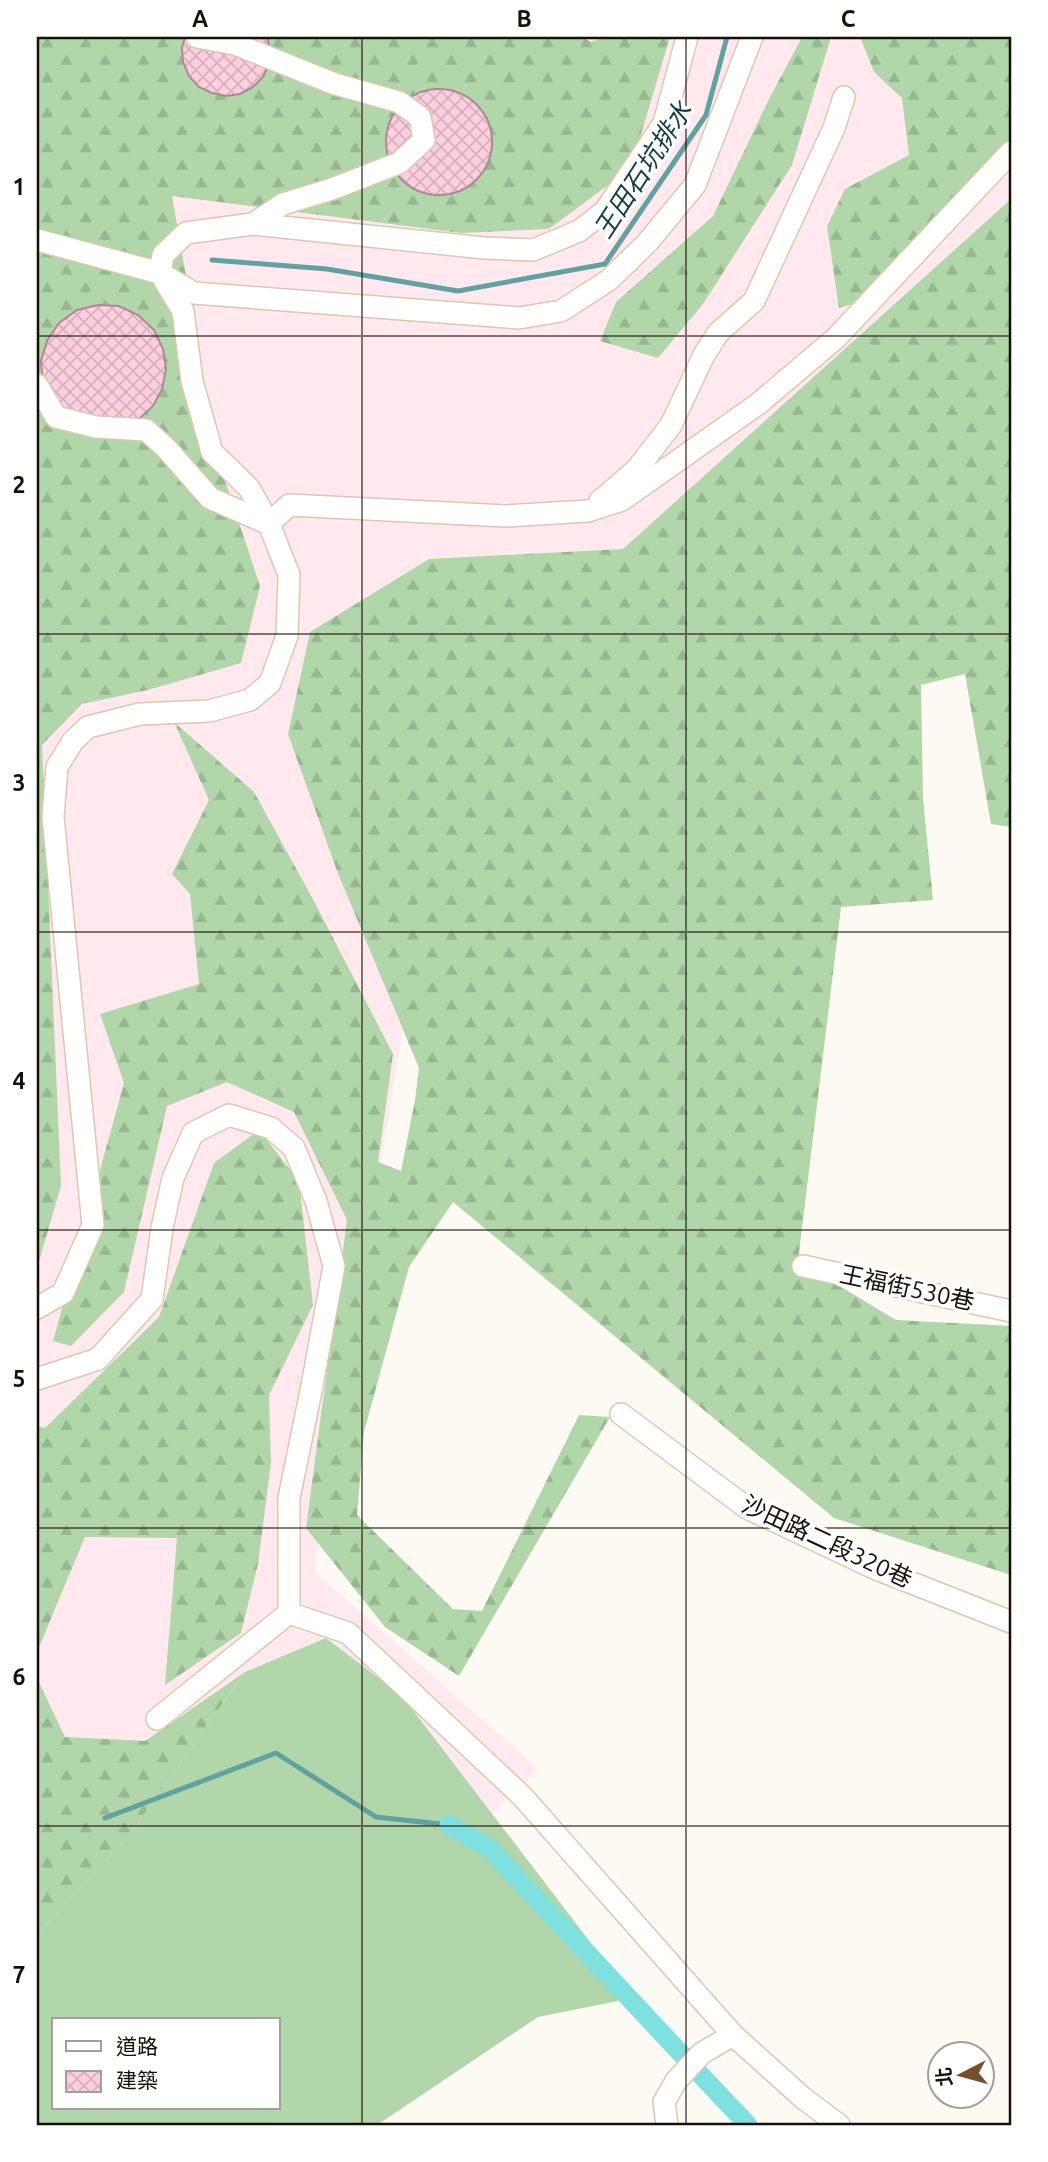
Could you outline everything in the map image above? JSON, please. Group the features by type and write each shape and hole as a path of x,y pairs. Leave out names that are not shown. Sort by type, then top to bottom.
{"street":[{"path":"197,37 235,44 335,83 399,102 420,117 424,140 398,163 332,189 283,204 253,224"},
{"path":"37,1308 63,1293 93,1225 52,817 57,767 73,741 88,727 140,714 209,711 250,700 270,682 287,636 289,575 269,524 249,488 212,452 192,381 183,311 160,273 163,255 186,233 253,224 484,248 533,250 579,231 605,211 664,123 687,37"},
{"path":"37,240 160,273 194,293 519,318 561,311 609,280 647,243 695,186 752,37"},
{"path":"588,511 637,470 671,425 704,355 718,333 754,301 834,128 844,97"},
{"path":"269,524 289,505 506,516 588,511 622,500 758,404 836,338 1011,152"},
{"path":"37,385 56,417 96,427 146,430 166,448 210,498 269,524"},
{"path":"37,1379 98,1359 152,1299 162,1228 173,1178 192,1133 229,1115 271,1128 294,1148 316,1201 334,1266 289,1499 289,1613"},
{"name":"王福街530巷","path":"803,1266 1011,1311"},
{"name":"沙田路二段320巷","path":"621,1414 747,1508 874,1568 1011,1622"},
{"path":"157,1719 289,1613"},
{"path":"289,1613 348,1633 522,1796 733,2035 803,2098 839,2125"},
{"path":"667,2125 664,2102 676,2081 702,2053 733,2035"}],"shaded area":[{"path":"37,37 1011,37 1011,313 436,824 314,1571 538,1769 280,2024 280,2018 52,2018 52,2110 37,2125"}],"green space":[{"path":"37,37 582,37 591,42 606,37 670,37 631,168 549,229 461,233 172,196 218,459 260,586 241,663 148,690 82,704 42,745 61,1186 37,1268"},
{"path":"799,37 831,37 792,165 703,304 658,358 600,341 616,302 713,216 800,41"},
{"path":"860,37 1011,37 1011,138 939,213 873,298 839,308 827,226 845,189 909,155 902,98 874,72"},
{"path":"1011,199 1011,827 991,824 965,674 921,685 923,799 933,900 841,907 798,1261 896,1320 1011,1326 1011,1575 834,1518 453,1202 409,1267 364,1432 357,1515 453,1609 482,1611 579,1415 610,1417 459,1676 385,1627 306,1528 347,1220 294,1112 227,1082 167,1106 124,1292 71,1346 53,1341 124,1083 100,1014 199,984 190,894 172,874 209,800 174,722 254,792 393,1054 378,1162 401,1171 419,1068 337,871 288,734 310,632 429,559 623,549"},
{"path":"259,1130 299,1181 313,1305 269,1395 271,1463 258,1564 241,1633 165,1685 177,1538 85,1537 37,1652 37,1426 45,1428 159,1317 214,1163"},
{"path":"326,1638 402,1696 633,1998 538,2017 377,2125 37,2125 37,1934 126,1840 245,1672"},
{"path":"245,1672 126,1840 37,1934 37,1678 65,1737 145,1741"}],"building":[{"path":"185,37 267,37 270,49 269,64 263,77 240,94 226,96 212,93 199,87 189,76 183,62 182,48"},
{"path":"439,89 459,93 476,105 488,122 492,142 488,162 476,179 459,191 439,195 419,191 402,179 390,162 386,142 390,122 402,105 419,93"},
{"path":"98,305 119,306 138,315 154,330 163,349 166,369 162,389 153,406 138,420 64,416 43,383 41,361 47,341 59,323 77,310"}],"waterway":[{"name":"王田石坑排水","path":"212,260 327,269 458,291 605,264 706,115 727,37"},
{"path":"105,1818 276,1753 376,1817 449,1825"},
{"path":"449,1825 489,1848 685,2058"},
{"path":"695,2069 748,2125"}]}
